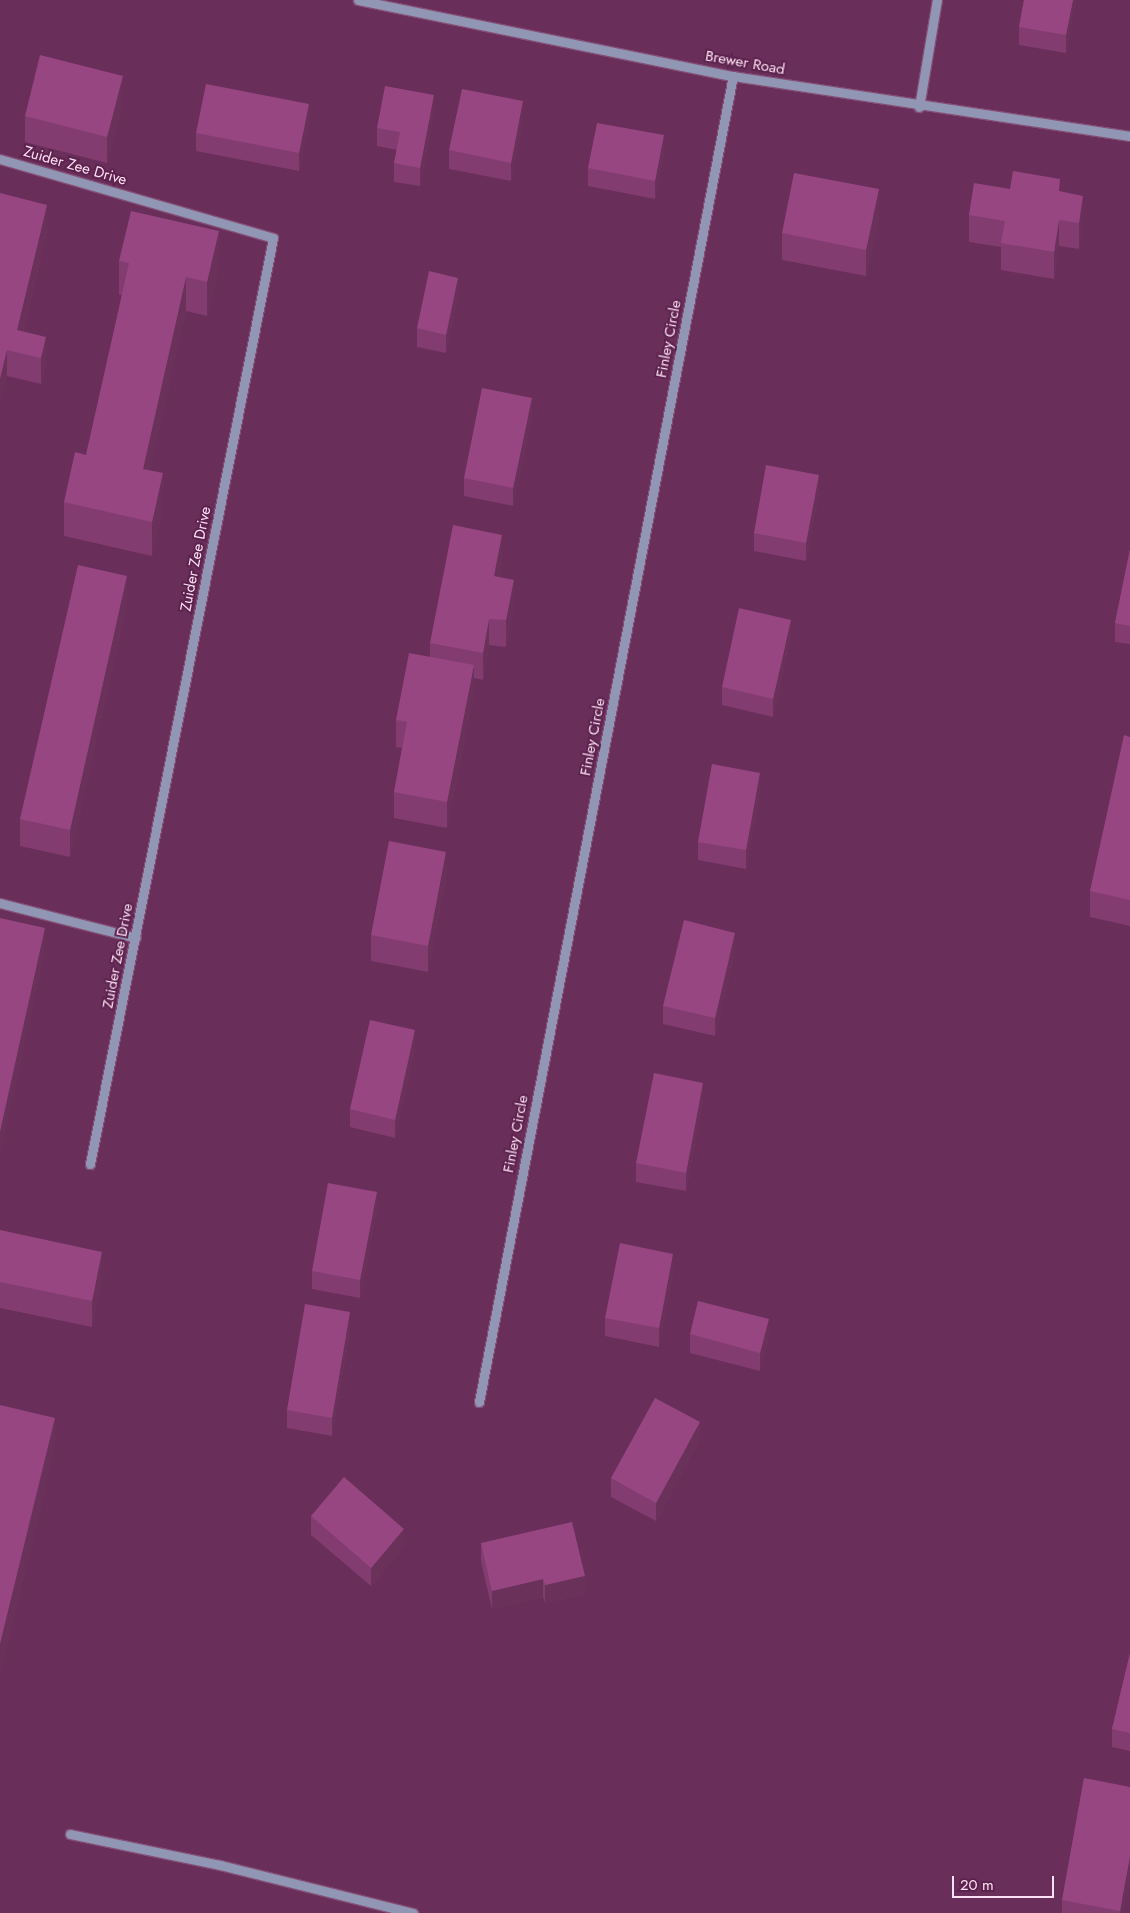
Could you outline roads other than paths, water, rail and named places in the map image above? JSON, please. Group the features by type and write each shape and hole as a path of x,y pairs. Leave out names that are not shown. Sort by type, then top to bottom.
{"street":[{"name":"Brewer Road","path":"358,0 392,3 733,76 919,107 1130,136"},
{"path":"919,107 937,0"},
{"name":"Finley Circle","path":"479,1402 733,76"},
{"name":"Zuider Zee Drive","path":"0,159 274,238 90,1164"},
{"path":"0,903 136,938"},
{"path":"70,1834 220,1864 413,1913"}]}
